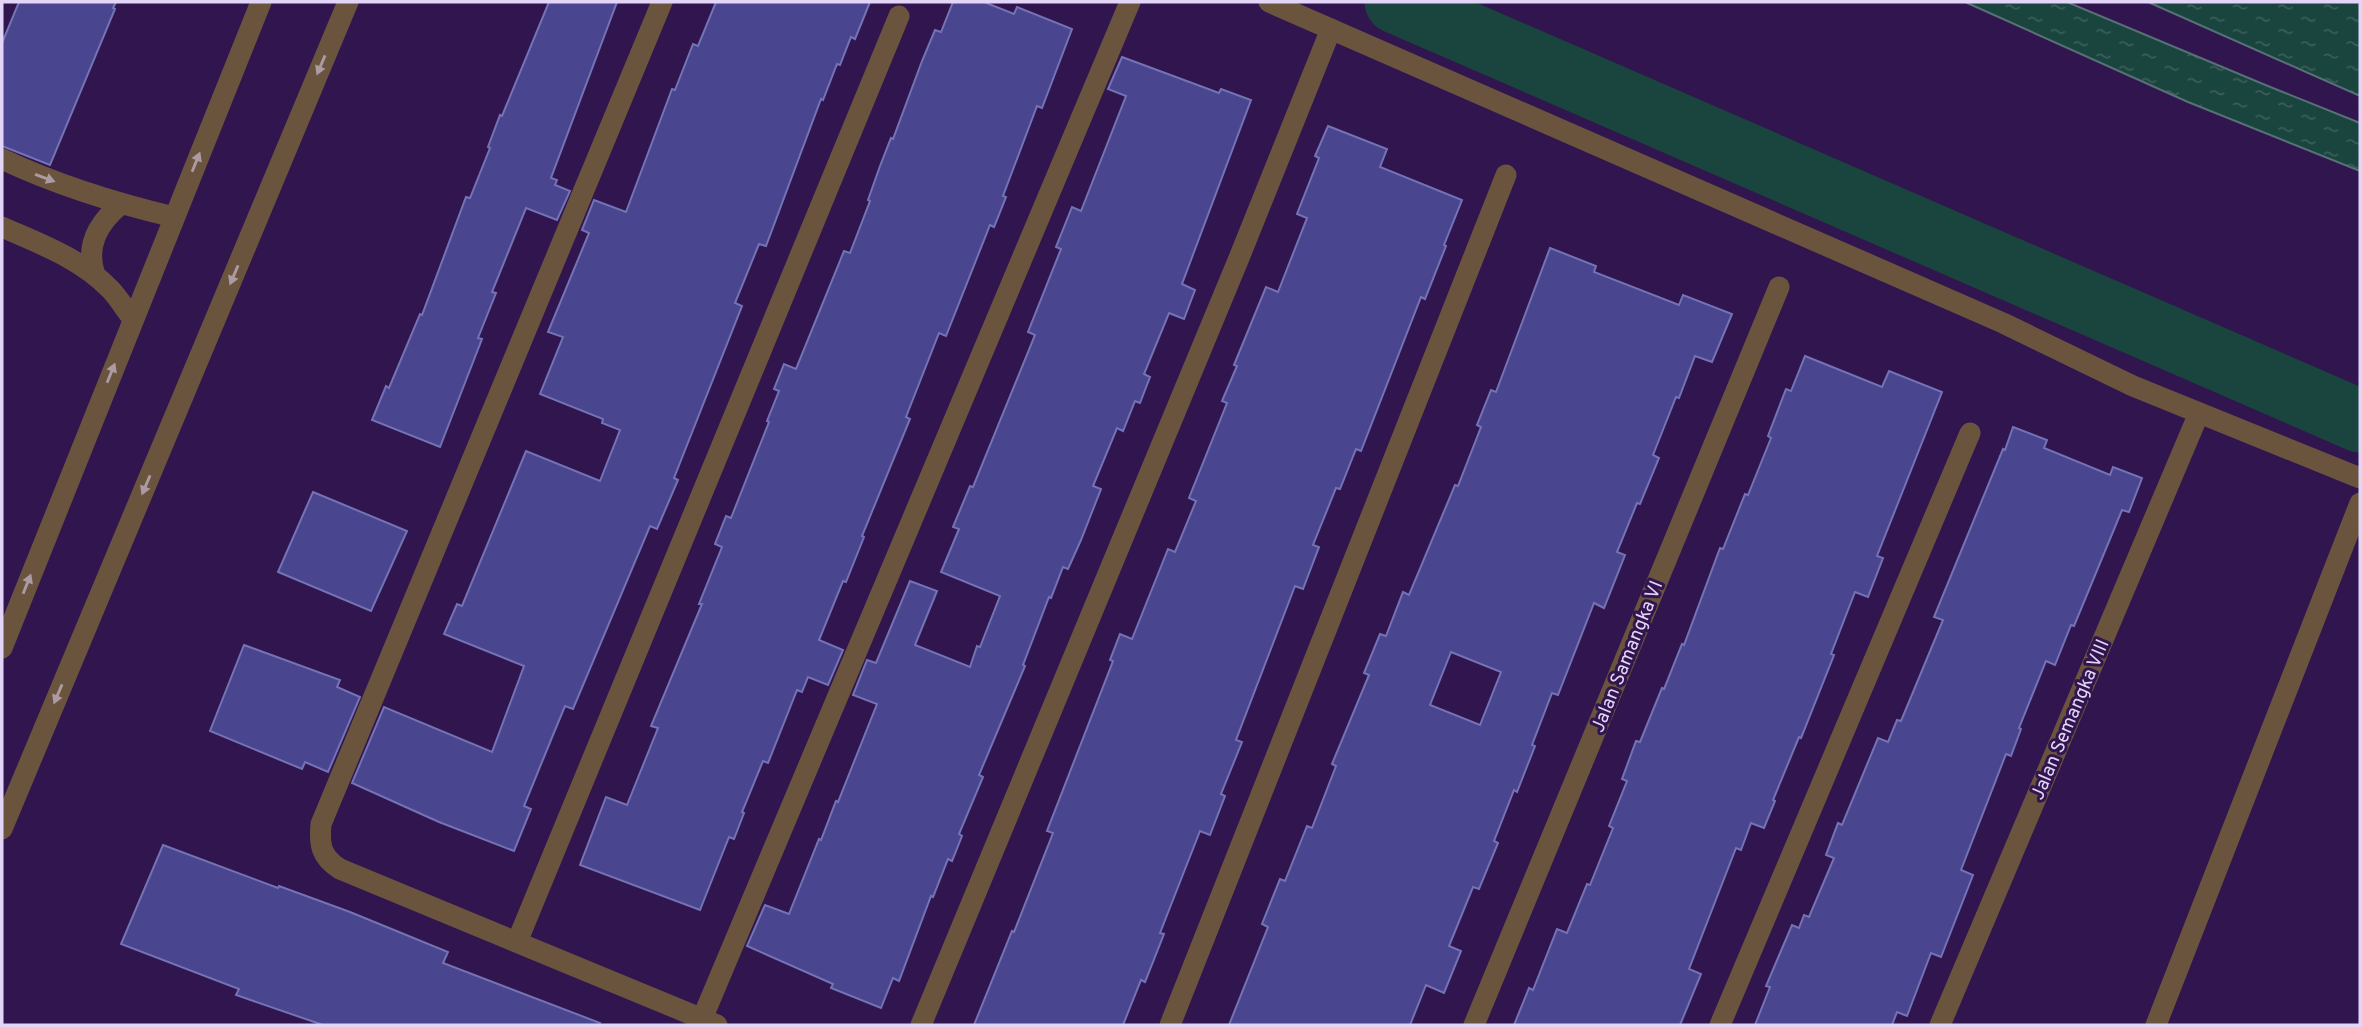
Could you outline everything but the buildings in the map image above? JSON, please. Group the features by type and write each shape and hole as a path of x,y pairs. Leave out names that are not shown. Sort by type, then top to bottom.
{"street":[{"path":"2,648 261,2"},
{"path":"2,829 348,2"},
{"path":"662,2 321,824 319,841 328,862 340,869 709,1022 1129,2"},
{"path":"1269,2 2003,323 2133,386 2360,478"},
{"path":"517,943 899,16"},
{"path":"921,1025 1331,29"},
{"path":"2,159 34,174 121,204 174,217"},
{"path":"1170,1025 1506,175"},
{"path":"95,275 90,262 93,237 109,214 121,204"},
{"path":"2,227 65,255 95,275 111,290 133,319"},
{"name":"Jalan Samangka VI","path":"1474,1025 1779,287"},
{"name":"Jalan Semangka VIII","path":"1940,1025 2199,414"},
{"path":"1720,1025 1970,433"},
{"path":"2156,1025 2360,503"}],"water":[{"path":"1965,2 2067,2 2360,123 2360,171 2188,102"},
{"path":"2148,2 2360,2 2360,96"}],"waterway":[{"path":"1396,2 2360,421"}]}
